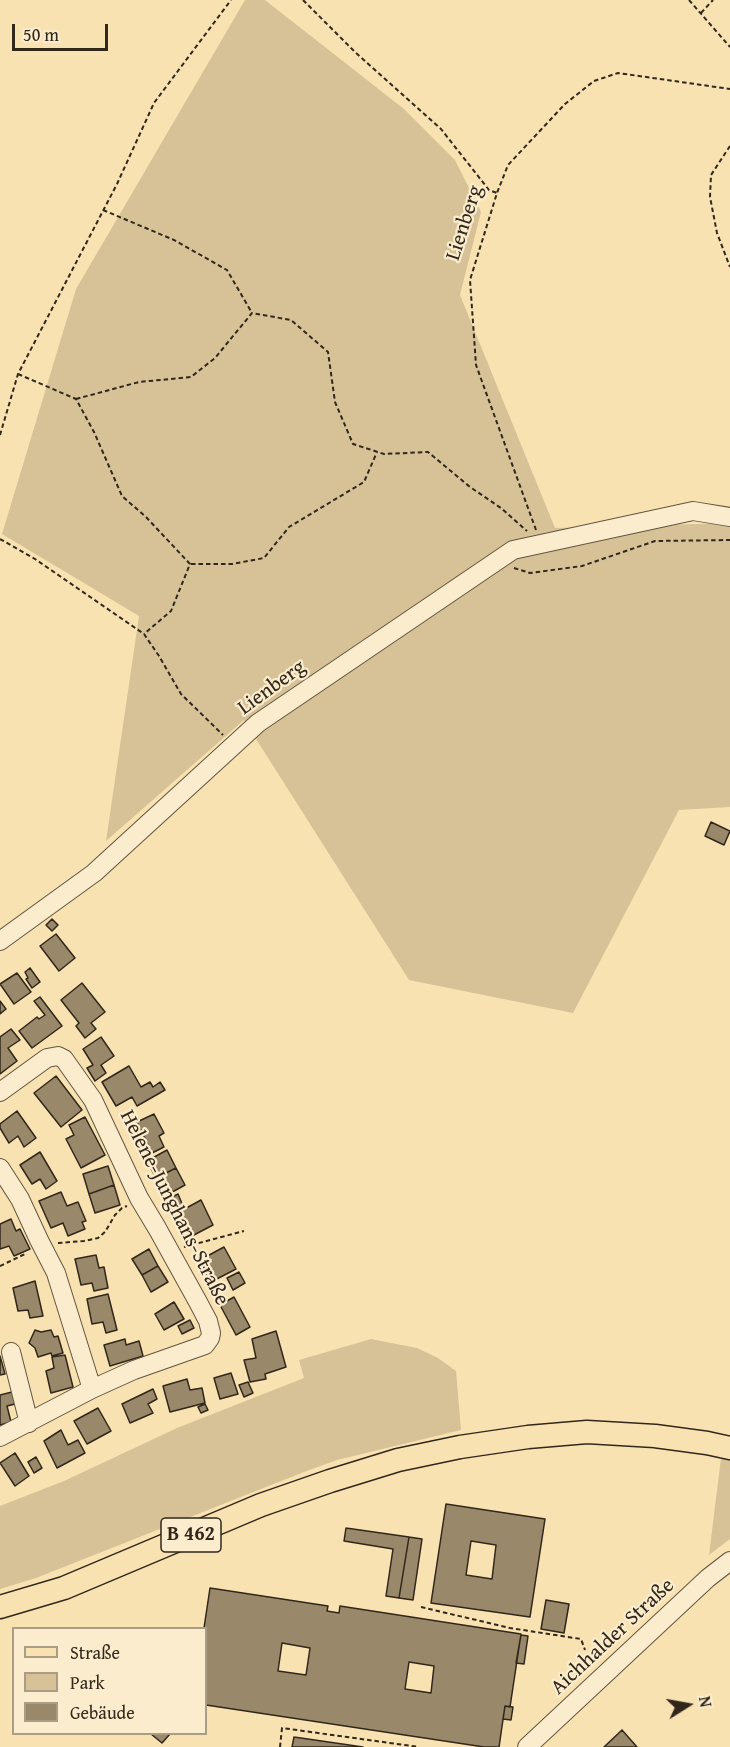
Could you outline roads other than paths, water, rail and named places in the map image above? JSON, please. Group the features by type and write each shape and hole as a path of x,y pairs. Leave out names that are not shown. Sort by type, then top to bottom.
{"main road":[{"name":"B 462","path":"0,1607 64,1588 261,1505 330,1480 460,1447 528,1437 587,1432 655,1436 730,1448"}],"street":[{"name":"Lienberg","path":"0,941 94,873 258,723 513,550 693,511 730,517"},
{"name":"Helene-Junghans-Straße","path":"0,1092 47,1058 58,1056 64,1059 98,1110 141,1202 208,1321 211,1333 208,1342 200,1347 134,1370 0,1437"},
{"path":"0,1168 20,1199 56,1273 92,1389"},
{"path":"11,1352 29,1423"},
{"name":"Aichhalder Straße","path":"527,1747 708,1578 730,1562"}]}
